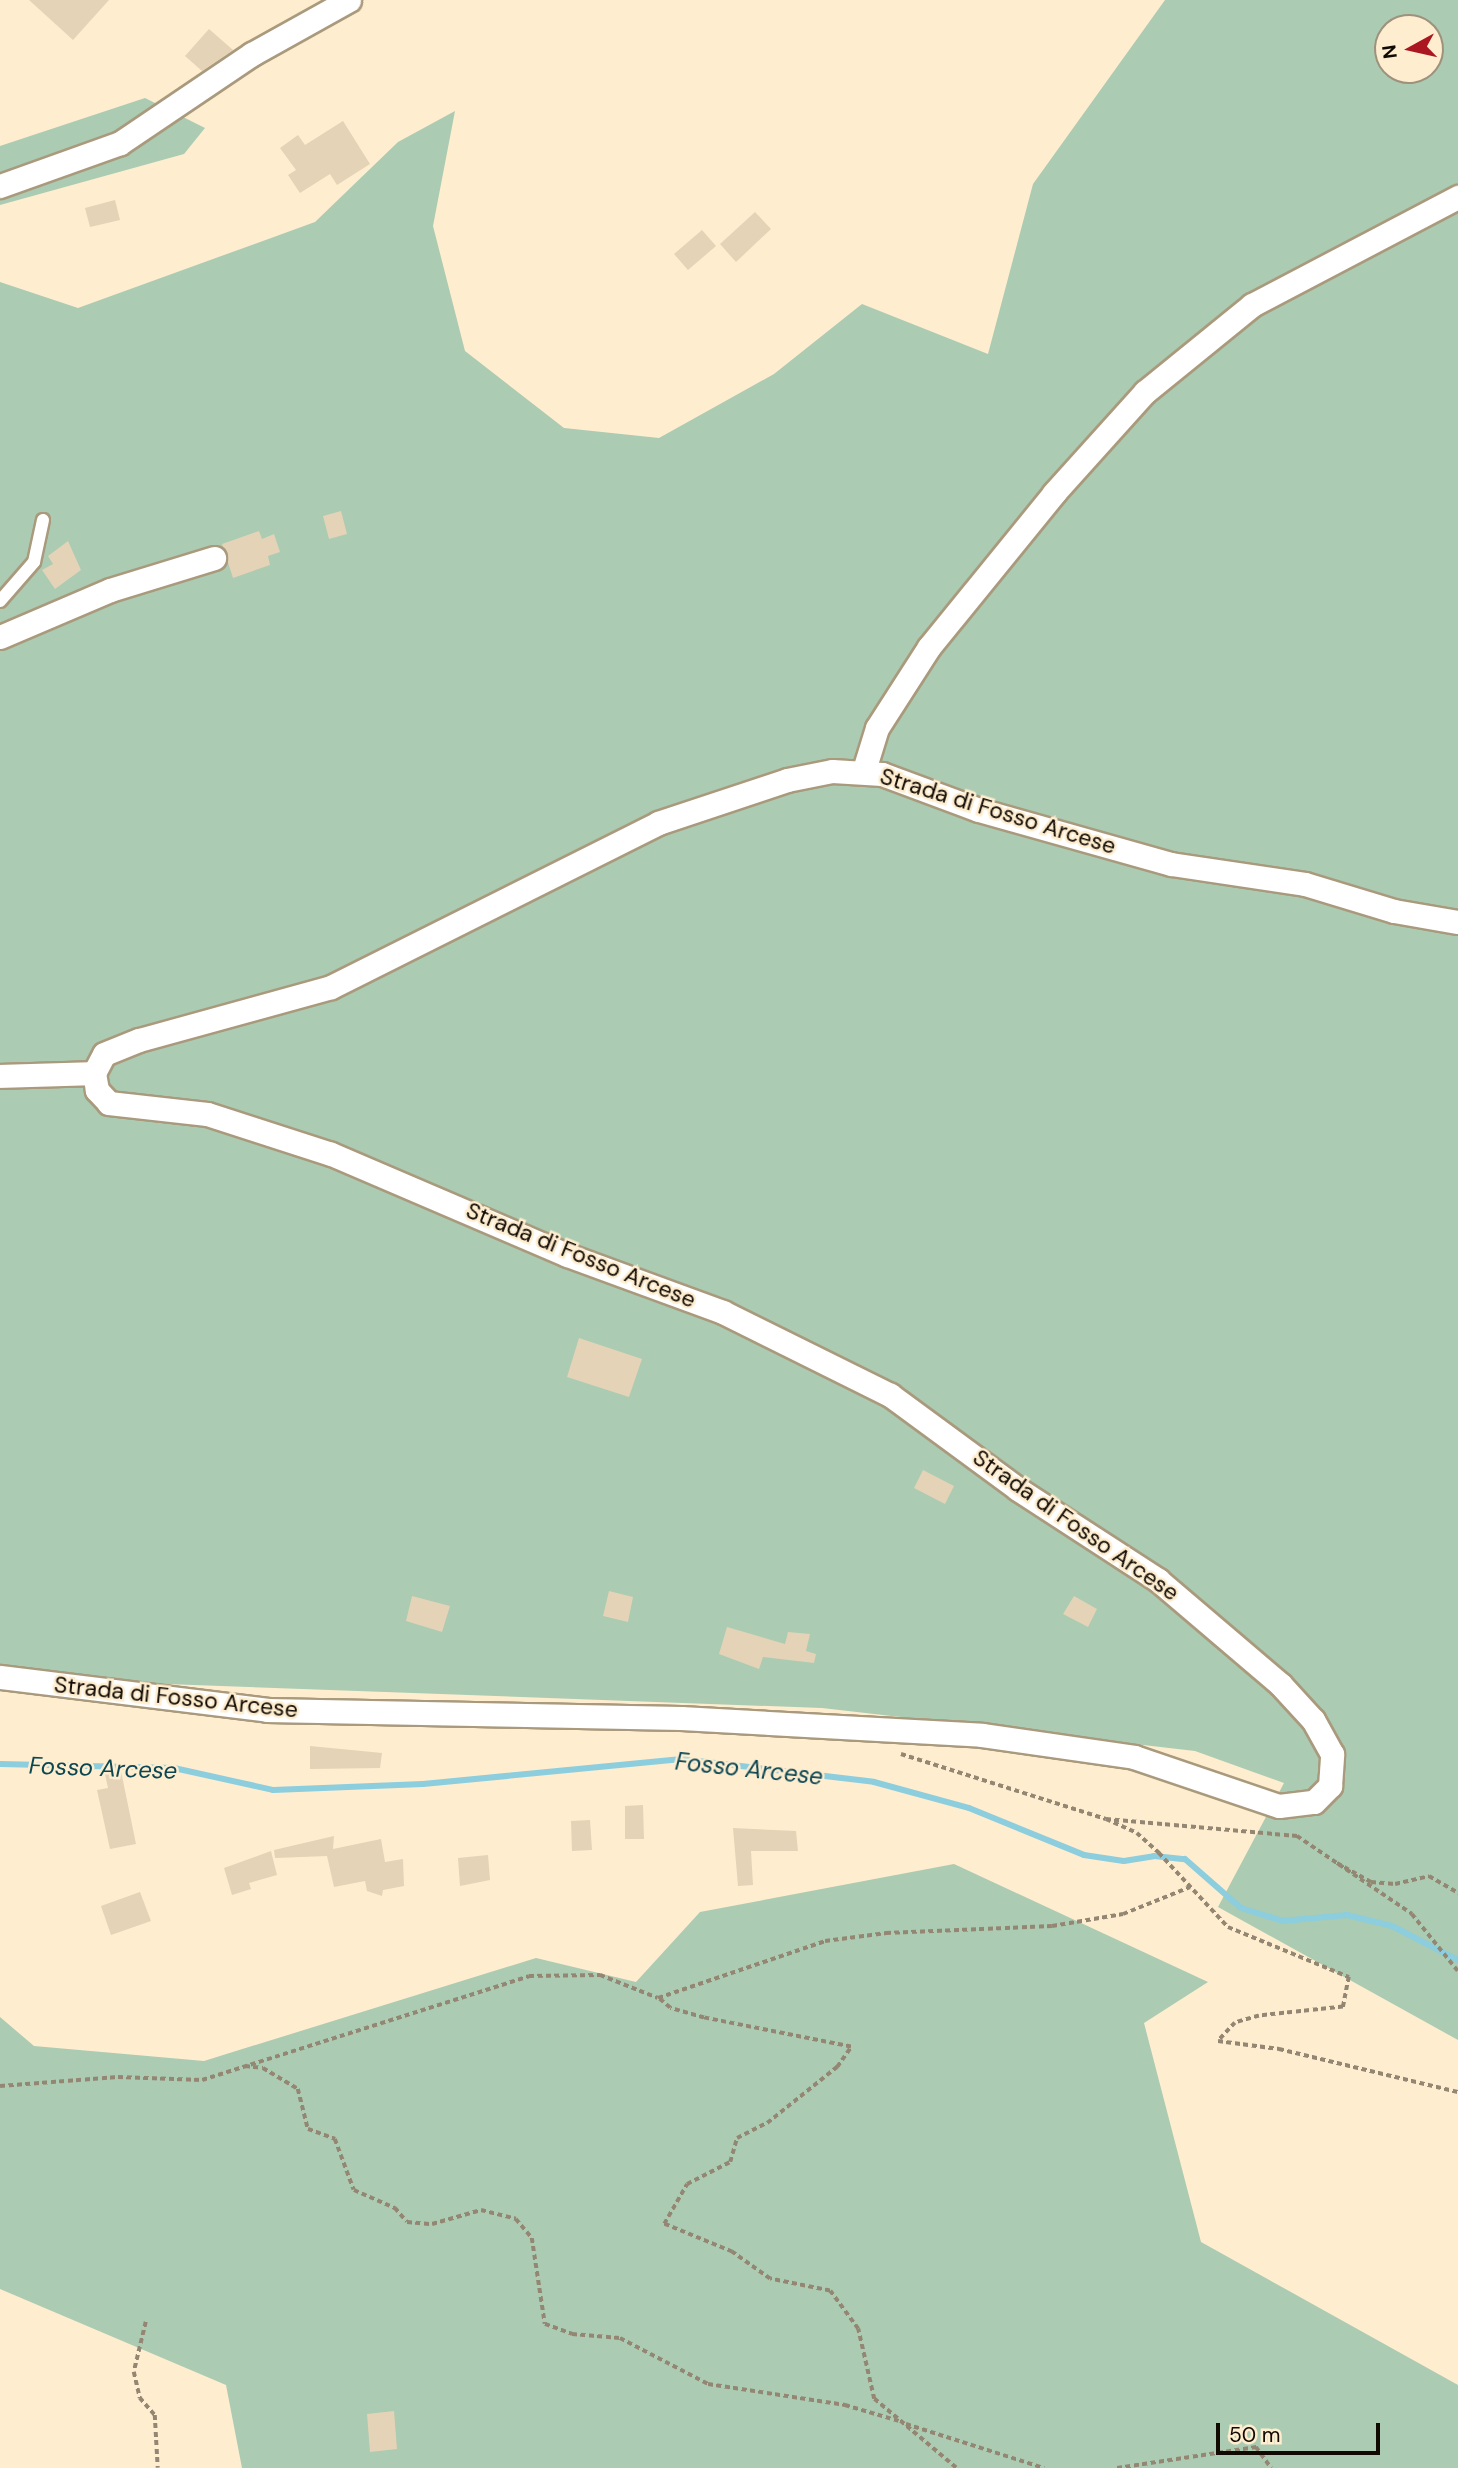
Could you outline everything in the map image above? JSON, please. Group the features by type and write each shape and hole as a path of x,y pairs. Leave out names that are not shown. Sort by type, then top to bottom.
{"street":[{"path":"0,186 120,143 252,54 349,0"},
{"path":"864,770 877,728 929,647 1054,493 1145,393 1252,305 1458,197"},
{"path":"0,637 110,590 214,558"},
{"name":"Strada di Fosso Arcese","path":"0,1677 267,1710 681,1718 1005,1737 1134,1757 1288,1807 1320,1798 1334,1772 1329,1745 1303,1707 1172,1591 862,1378 723,1312 567,1255 331,1154 224,1118 109,1103 100,1095 94,1073 104,1054 139,1040 331,987 676,815 799,777 864,770 979,810 1171,864 1305,884 1394,911 1458,922"},
{"path":"0,1076 94,1073"}],"lane":[{"path":"0,601 34,562 43,520"}],"path":[{"path":"895,1750 1105,1819 1137,1833 1228,1927 1349,1977 1343,2007 1259,2016 1235,2023 1218,2041 1279,2049 1458,2092"},
{"path":"1105,1819 1128,1818 1297,1836 1412,1914 1458,1971"},
{"path":"1325,1856 1371,1882 1395,1884 1429,1876 1458,1893"},
{"path":"658,1998 825,1941 886,1933 1052,1926 1123,1914 1190,1887"},
{"path":"0,2086 118,2077 202,2080 412,2018 529,1976 600,1976 658,1998 670,2008 704,2018 850,2047 837,2067 767,2123 737,2138 730,2162 687,2184 664,2224 732,2252 769,2279 830,2291 858,2329 874,2399 956,2468"},
{"path":"244,2066 263,2068 298,2089 308,2129 335,2138 354,2190 395,2208 407,2222 432,2224 481,2210 516,2218 532,2238 545,2324 572,2334 621,2338 708,2384 845,2405 1044,2468"},
{"path":"146,2322 134,2372 140,2398 155,2414 158,2468"},
{"path":"1117,2468 1256,2446 1271,2468"}],"green space":[{"path":"1165,0 1458,0 1458,2040 1218,1907 1284,1783 1195,1751 822,1708 0,1678 0,282 78,308 315,222 398,142 455,111 433,226 465,351 564,428 659,438 774,374 862,304 988,354 1033,184"},
{"path":"145,98 205,128 184,154 0,205 0,146"},
{"path":"954,1864 1208,1982 1144,2023 1201,2242 1458,2385 1458,2468 242,2468 226,2385 0,2289 0,2017 34,2046 204,2061 536,1958 636,1982 700,1912"}],"building":[{"path":"29,0 109,0 73,40"},
{"path":"209,29 233,50 202,71 185,56"},
{"path":"343,121 370,164 337,185 330,174 300,193 288,175 296,170 280,148 298,135 305,145"},
{"path":"115,200 120,220 90,227 85,208"},
{"path":"755,212 771,229 736,262 720,244"},
{"path":"702,230 716,246 688,270 674,254"},
{"path":"341,511 347,534 329,539 323,516"},
{"path":"259,531 262,539 274,534 280,552 268,556 270,565 233,578 222,544"},
{"path":"68,541 81,570 55,589 42,570 53,564 48,556"},
{"path":"579,1338 642,1359 629,1397 567,1377"},
{"path":"923,1470 954,1486 945,1504 914,1488"},
{"path":"609,1591 633,1597 628,1622 603,1616"},
{"path":"412,1596 450,1606 442,1632 406,1621"},
{"path":"1074,1596 1097,1609 1088,1627 1063,1614"},
{"path":"727,1627 785,1644 788,1632 810,1634 806,1651 816,1654 814,1663 763,1657 759,1669 719,1654"},
{"path":"310,1746 382,1753 380,1768 310,1769"},
{"path":"121,1771 136,1844 110,1849 97,1790 108,1788 105,1774"},
{"path":"643,1805 644,1839 625,1839 625,1806"},
{"path":"590,1820 592,1850 572,1851 571,1821"},
{"path":"733,1828 796,1831 798,1851 751,1851 753,1885 738,1886"},
{"path":"334,1836 333,1849 381,1839 385,1862 403,1859 404,1886 383,1890 382,1896 367,1891 365,1881 334,1887 327,1856 275,1858 274,1850"},
{"path":"271,1851 277,1875 249,1883 251,1889 232,1895 224,1868"},
{"path":"488,1855 490,1880 460,1886 458,1858"},
{"path":"140,1892 151,1921 111,1935 101,1906"},
{"path":"394,2411 397,2449 370,2452 367,2414"}],"waterway":[{"name":"Fosso Arcese","path":"0,1764 174,1768 273,1790 423,1784 682,1759 874,1782 969,1808 1084,1855 1124,1861 1154,1856 1185,1859 1241,1908 1283,1921 1347,1915 1392,1926 1458,1960"}]}
